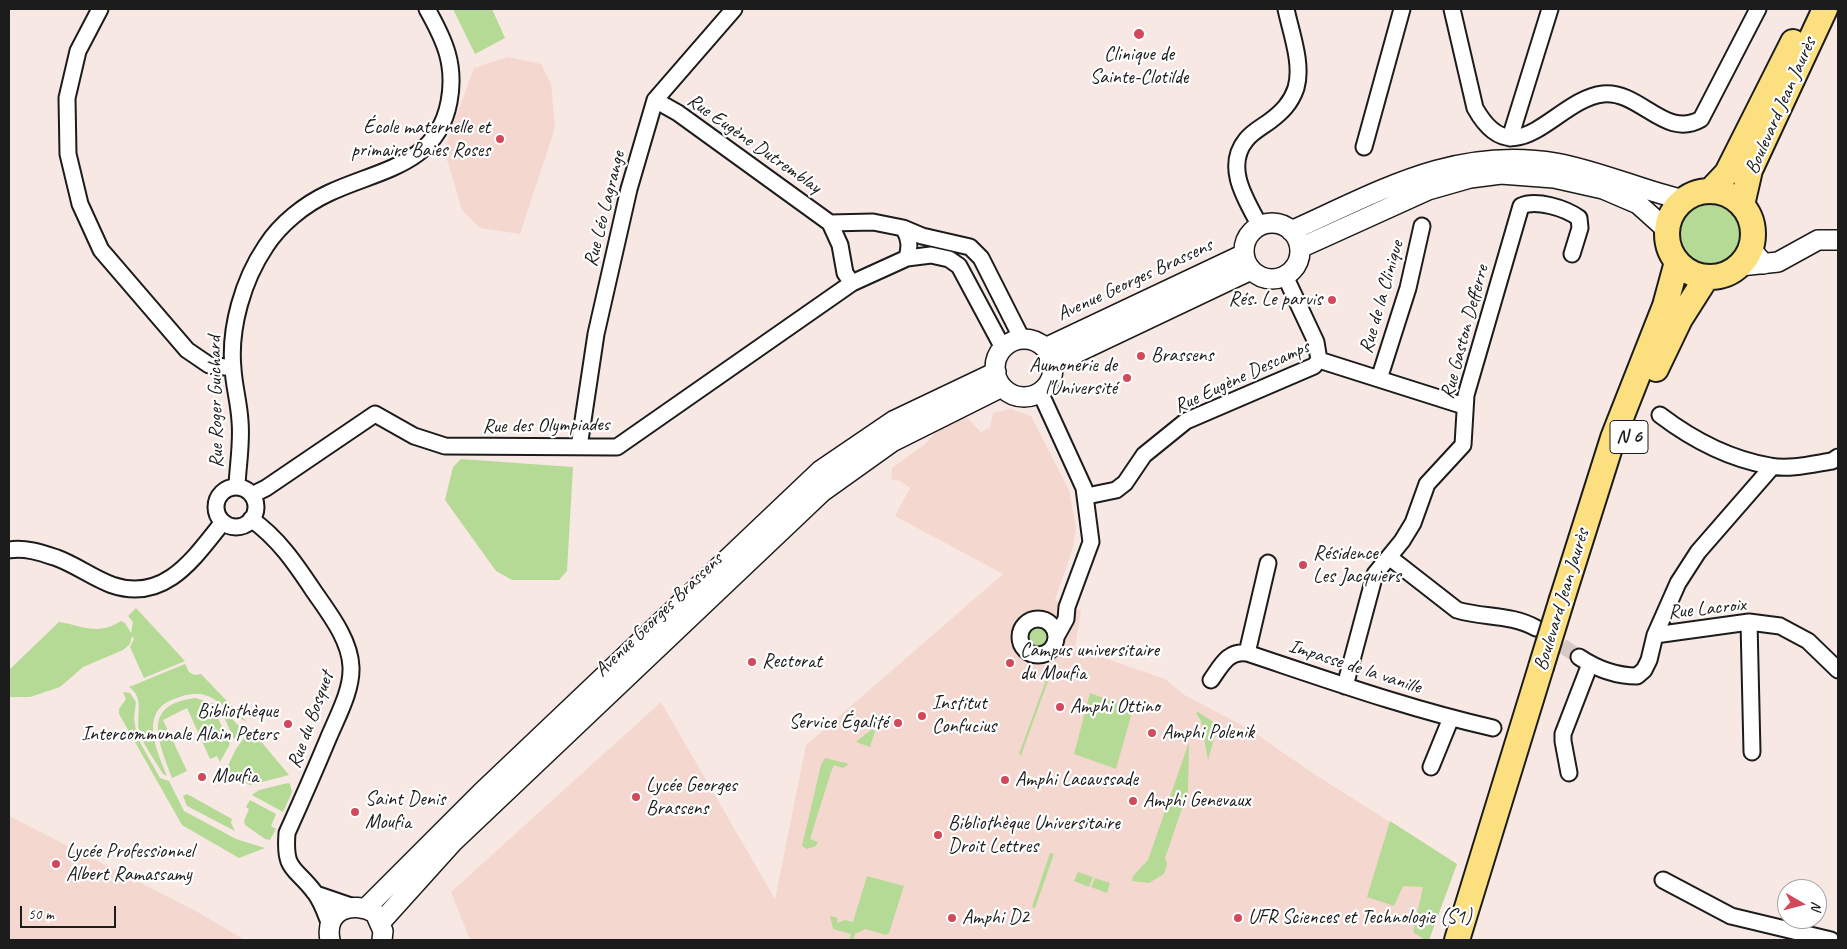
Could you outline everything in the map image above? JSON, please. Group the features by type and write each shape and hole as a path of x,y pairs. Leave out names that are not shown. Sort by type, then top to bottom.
{"main road":[{"name":"Boulevard Jean Jaurès","path":"1710,191 1727,173 1809,9"},
{"name":"Boulevard Jean Jaurès","path":"1742,205 1750,170 1825,9"},
{"path":"1710,191 1727,194 1742,205 1753,225 1752,260 1718,277 1706,278 1690,272 1677,262 1671,252 1667,230 1673,213 1684,200 1696,193 1710,191"},
{"name":"Boulevard Jean Jaurès","path":"1473,940 1613,438 1665,306 1677,262"},
{"name":"Boulevard Jean Jaurès","path":"1568,603 1629,436 1657,368 1680,319 1706,278"},
{"name":"Boulevard Jean Jaurès","path":"1457,940 1548,669"}],"street":[{"path":"100,9 78,51 67,98 68,154 80,204 101,250 187,350 209,365 233,368"},
{"name":"Rue Roger Guichard","path":"237,485 242,444 233,368 233,343 236,317 249,276 266,245 293,216 328,193 394,169 419,154 437,132 447,110 452,85 451,64 441,33 427,9"},
{"name":"Rue Léo Lagrange","path":"579,447 596,334 629,189 654,100 734,9"},
{"path":"1260,226 1241,188 1236,169 1237,160 1246,139 1282,112 1290,102 1296,87 1298,68 1286,9"},
{"path":"1364,147 1402,9"},
{"path":"1452,9 1475,108 1482,120 1492,131 1510,138 1518,138 1535,131 1589,98 1604,94 1619,96 1641,105 1662,119 1677,125 1691,125 1701,119 1758,9"},
{"path":"1510,138 1550,9"},
{"name":"Rue Eugène Dutremblay","path":"654,100 678,113 830,222 840,244"},
{"path":"1296,239 1357,201 1417,175 1482,161 1507,160 1554,163 1580,168 1661,195 1684,200"},
{"path":"1296,239 1428,190 1470,178 1501,174 1554,178 1589,185 1638,204 1667,230"},
{"name":"Rue Gaston Defferre","path":"1345,686 1375,574 1413,523 1427,484 1463,445 1464,406 1522,206 1537,202 1579,218 1580,228 1572,254"},
{"name":"Rue Eugène Dutremblay","path":"830,222 861,223"},
{"path":"1004,348 959,266 949,259 931,255 906,258 852,283 845,273 840,244 861,223 883,222 922,236 970,247 981,258 1022,339"},
{"path":"1276,223 1296,239 1297,264 1285,276 1267,279 1248,262 1247,237 1260,226 1276,223"},
{"name":"Rue de la Clinique","path":"1379,379 1408,288 1422,226"},
{"path":"903,228 908,236 910,250 906,258"},
{"path":"1752,260 1778,262 1818,240 1838,240"},
{"name":"Avenue Georges Brassens","path":"1049,356 1248,262"},
{"path":"1285,276 1316,342 1319,360"},
{"name":"Rue des Olympiades","path":"252,495 375,414 414,436 445,446 617,447 852,283"},
{"path":"1022,339 1030,340 1049,356 1050,380 1040,392 1032,396 1016,396 999,379 996,363 1004,348 1022,339"},
{"name":"Rue Eugène Descamps","path":"1087,496 1116,490 1125,483 1144,455 1186,422 1314,366 1319,360 1464,406"},
{"name":"Avenue Georges Brassens","path":"329,936 338,913 359,907 821,470 893,421 978,380 999,379"},
{"name":"Avenue Georges Brassens","path":"382,931 454,841 822,492 852,468 892,442 999,379"},
{"path":"1040,392 1087,496 1091,542 1067,607 1066,619 1053,631"},
{"path":"1660,415 1689,436 1711,448 1772,467 1832,462 1838,457"},
{"path":"1570,773 1562,741 1585,660 1624,676 1637,676 1644,670 1649,660 1655,635 1678,584 1698,552 1772,467"},
{"path":"237,485 252,495 256,503 251,519 247,524 234,527 223,522 217,512 218,498 227,489 237,485"},
{"name":"Rue du Bosquet","path":"251,519 266,530 290,556 337,628 347,649 351,668 349,685 340,711 287,833 285,855 299,877 316,894 329,936"},
{"path":"9,550 44,553 74,565 111,584 138,589 157,587 194,557 223,522"},
{"path":"1389,557 1457,610 1515,618 1536,628"},
{"path":"1211,680 1230,654 1238,651 1247,652 1268,563"},
{"path":"1749,622 1752,752"},
{"name":"Rue Lacroix","path":"1655,635 1749,622 1780,626 1808,640 1838,670"},
{"name":"Impasse de la vanille","path":"1247,652 1345,686 1451,718 1493,728"},
{"path":"1431,767 1451,718"},
{"path":"1663,880 1731,916 1831,940"},
{"name":"Rue du Bosquet","path":"316,894 359,907"},
{"path":"359,907 376,913 382,931"}],"shaded area":[{"name":"École maternelle et primaire Baies Roses","path":"508,57 541,64 551,83 555,128 520,234 480,228 462,210 444,150 474,68"},
{"name":"Campus universitaire du Moufia","path":"958,408 981,432 990,428 993,413 1011,409 1031,416 1069,490 1076,528 1073,548 1055,600 1081,611 1075,648 1165,679 1186,696 1249,729 1314,774 1457,864 1429,940 470,940 451,892 661,702 775,899 806,745 1003,574 895,516 910,488 900,481 891,479 892,468 924,445"},
{"name":"Lycée Professionnel Albert Ramassamy","path":"9,816 196,911 245,940 9,940"}],"green space":[{"path":"453,9 492,9 505,38 475,54"},
{"path":"1717,199 1730,205 1739,214 1743,220 1745,234 1743,248 1735,259 1724,267 1703,269 1696,267 1685,259 1677,248 1675,227 1677,220 1685,209 1696,201"},
{"path":"461,459 573,467 567,571 559,580 512,580 496,571 445,500 453,467"},
{"path":"136,608 185,661 144,678 130,647 134,639 132,636 130,644 123,650 83,667 60,687 30,697 9,697 9,670 59,622 97,629 112,626 121,621 125,623 131,633 133,622 128,616"},
{"path":"1037,624 1042,625 1048,631 1048,641 1042,647 1037,648 1032,647 1026,641 1025,636 1026,631 1032,625"},
{"path":"185,664 189,672 194,675 201,674 247,722 216,700 201,694 182,696 163,705 156,713 153,722 153,733 155,744 167,776 163,774 141,737 138,724 139,704 137,697 129,687"},
{"path":"1046,680 1048,681 1021,755 1019,754"},
{"path":"123,692 130,693 136,702 134,718 137,737 160,778 169,781 184,811 236,839 265,848 239,858 182,825 119,714 119,709 126,699"},
{"path":"1090,693 1133,709 1116,769 1074,754"},
{"path":"195,698 215,704 216,714 230,744 220,762 217,756 210,759 187,708 163,720 187,771 172,778 159,738 158,727 160,717 166,708 178,702"},
{"path":"219,706 242,729 234,739"},
{"path":"1198,712 1218,725 1208,760 1201,721 1196,713"},
{"path":"877,725 870,747 856,742"},
{"path":"248,732 253,732 289,775 250,785 225,772 236,749"},
{"path":"1189,742 1188,791 1165,858 1167,864 1164,874 1149,883 1132,881 1133,876 1148,860"},
{"path":"825,758 849,764 843,768 834,765 810,839 818,842 816,846 807,849 802,846 821,765"},
{"path":"288,783 292,792 283,812 252,795 259,790"},
{"path":"187,794 232,819 231,823 235,831 187,806 183,796"},
{"path":"250,800 276,814 271,826 276,829 270,840 265,839 245,825 244,821 249,809 246,807"},
{"path":"1390,821 1457,864 1429,940 1425,940 1413,932 1423,887 1403,886 1394,906 1367,897"},
{"path":"1050,853 1054,854 1035,908 1032,907"},
{"path":"1078,872 1093,877 1089,887 1074,881"},
{"path":"867,876 904,886 889,933 886,935 865,929 855,934 853,940 849,940 851,934 833,929 830,916 838,918 837,923 845,920 853,922"},
{"path":"1095,878 1110,883 1107,893 1091,887"}],"tunnel":[{"path":"1543,633 1579,657"}],"place":[{"name":"Clinique de Sainte-Clotilde","path":"1139,34"},
{"name":"École maternelle et primaire Baies Roses","path":"500,139"},
{"name":"Rés. Le parvis","path":"1332,300"},
{"name":"Brassens","path":"1141,356"},
{"name":"Aumonerie de l'Université","path":"1127,378"},
{"name":"Résidence Les Jacquiers","path":"1303,565"},
{"name":"Rectorat","path":"752,662"},
{"name":"Campus universitaire du Moufia","path":"1010,663"},
{"name":"Amphi Ottino","path":"1060,707"},
{"name":"Institut Confucius","path":"922,716"},
{"name":"Service Égalité","path":"898,723"},
{"name":"Bibliothèque Intercommunale Alain Peters","path":"288,724"},
{"name":"Amphi Polenik","path":"1152,733"},
{"name":"Moufia","path":"202,777"},
{"name":"Amphi Lacaussade","path":"1005,780"},
{"name":"Lycée Georges Brassens","path":"636,797"},
{"name":"Amphi Genevaux","path":"1133,801"},
{"name":"Saint Denis Moufia","path":"355,812"},
{"name":"Bibliothèque Universitaire Droit Lettres","path":"938,835"},
{"name":"Lycée Professionnel Albert Ramassamy","path":"56,864"},
{"name":"Amphi D2","path":"952,918"},
{"name":"UFR Sciences et Technologie (S1)","path":"1238,918"}]}
